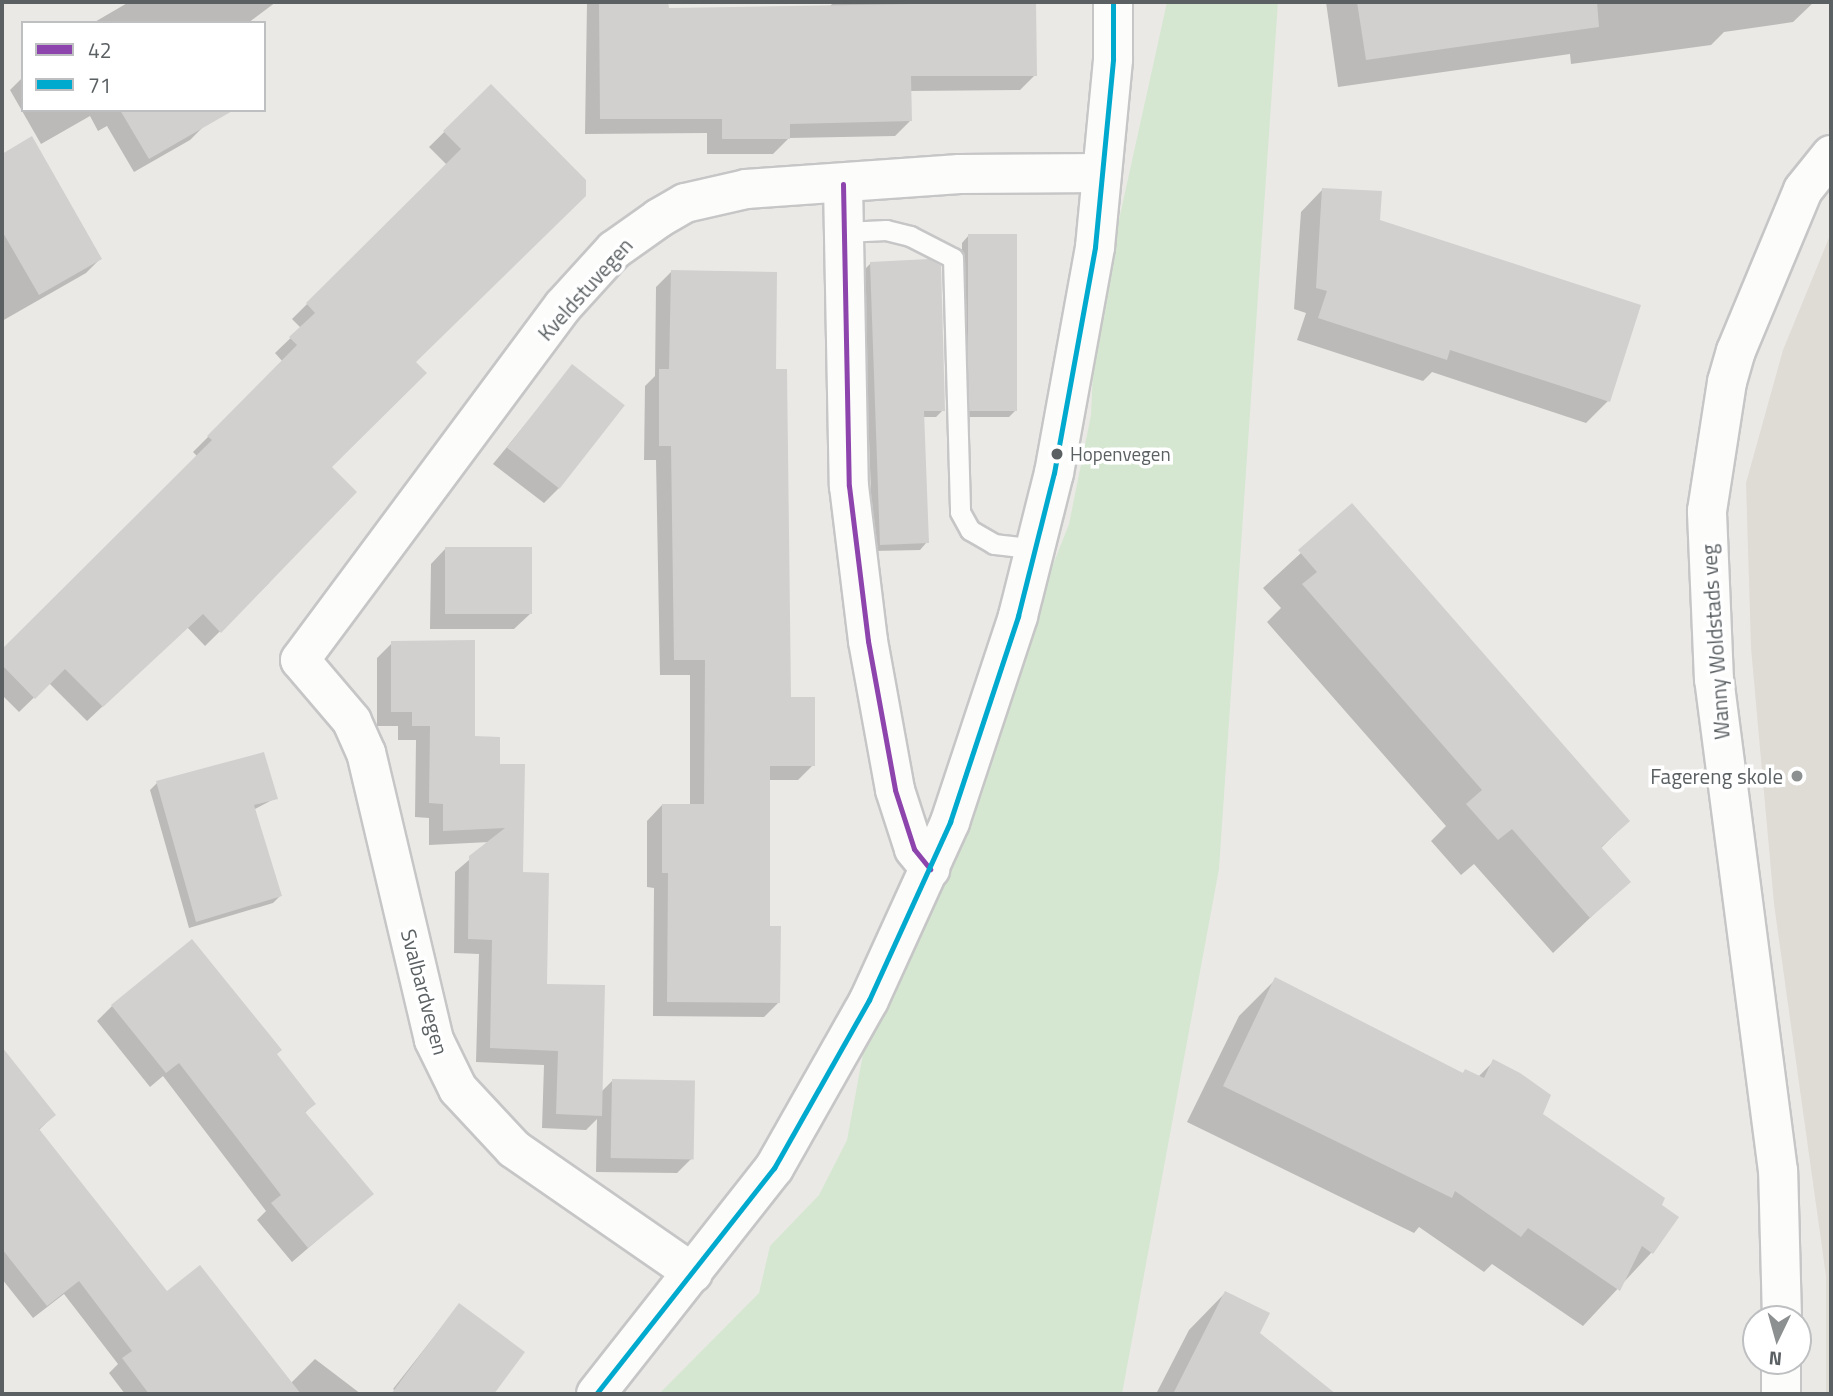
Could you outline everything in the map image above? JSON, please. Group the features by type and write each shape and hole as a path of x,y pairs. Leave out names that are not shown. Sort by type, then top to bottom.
{"street":[{"path":"596,1394 774,1168 832,1070 930,869 981,736 1037,549 1073,370 1102,173 1113,2"},
{"name":"Wanny Woldstads veg","path":"1782,1305 1778,1171 1714,680 1707,512 1727,382 1736,351 1803,190 1831,155"},
{"name":"Kveldstuvegen","path":"300,660 531,348 614,250 685,203 715,194 959,174 1102,173"},
{"path":"843,184 849,486 868,641 895,790 914,849 930,869"},
{"name":"Svalbardvegen","path":"300,660 352,721 366,753 434,1040 458,1089 514,1149 693,1273"},
{"path":"1781,1375 1781,1394"}],"lane":[{"path":"844,232 898,233 935,246 953,258 960,512 970,530 994,544 1037,549"}],"shaded area":[{"name":"Fagereng skole","path":"1831,233 1831,1394 1826,1394 1826,1276 1774,904 1751,648 1746,483 1783,350"}],"green space":[{"path":"1167,2 1278,2 1219,869 1122,1394 659,1394 759,1293 770,1246 819,1195 847,1140 865,1043 1069,524 1091,415 1094,349 1109,265"}],"building":[{"path":"599,2 668,2 669,8 1036,2 1037,76 911,76 912,121 790,124 790,139 722,139 722,119 600,119"},
{"path":"1357,2 1597,2 1599,27 1366,60"},
{"path":"491,84 586,180 586,196 416,362 427,373 332,467 357,492 221,633 203,614 103,707 65,669 35,699 2,665 2,649 212,440 207,436 297,345 289,337 315,313 306,303 461,149 443,131"},
{"path":"121,112 231,112 149,159"},
{"path":"32,136 102,259 39,295 2,231 2,154"},
{"path":"1322,188 1382,191 1380,220 1641,305 1610,402 1450,350 1447,360 1318,318 1327,291 1316,288"},
{"path":"968,234 1017,234 1017,411 968,411"},
{"path":"929,259 941,266 945,411 924,411 929,543 880,545 870,262"},
{"path":"671,270 777,272 776,369 787,369 791,697 815,697 815,766 770,766 770,926 781,926 780,1003 667,1002 668,873 662,873 662,804 704,804 705,660 674,660 671,446 659,446 659,369 669,369"},
{"path":"572,364 625,405 560,489 507,448"},
{"path":"1352,503 1630,821 1601,847 1631,882 1590,918 1512,829 1498,840 1466,804 1482,790 1302,584 1317,572 1298,550"},
{"path":"445,547 532,547 532,614 445,614"},
{"path":"475,640 475,736 500,737 500,764 525,764 523,872 549,873 547,984 605,985 602,1116 556,1114 558,1051 490,1048 492,940 468,939 469,856 505,828 443,831 443,804 429,803 430,726 412,726 412,712 391,712 391,641"},
{"path":"264,752 278,799 254,805 282,896 196,922 156,781"},
{"path":"192,939 282,1050 277,1054 316,1104 305,1112 374,1194 308,1248 271,1203 281,1195 179,1063 166,1073 111,1005"},
{"path":"1275,977 1463,1073 1465,1069 1484,1078 1493,1059 1520,1073 1551,1095 1543,1114 1665,1198 1662,1205 1679,1217 1653,1254 1642,1246 1620,1291 1528,1228 1521,1237 1455,1191 1452,1198 1223,1086"},
{"path":"2,1047 56,1115 39,1129 167,1291 200,1265 301,1394 149,1394 122,1358 132,1351 79,1281 47,1306 2,1249"},
{"path":"612,1079 695,1080 694,1159 611,1158"},
{"path":"1225,1291 1270,1313 1260,1333 1336,1394 1173,1394"},
{"path":"459,1303 525,1352 494,1394 391,1394"}],"transit line":[{"name":"71","path":"596,1394 774,1168 869,1000 950,822 1018,616 1054,473 1095,247 1113,59 1113,2"},
{"name":"42","path":"843,184 849,486 868,641 895,790 914,849 930,869"}],"place":[{"name":"Hopenvegen","path":"1057,454"},
{"name":"Fagereng skole","path":"1797,776"}]}
